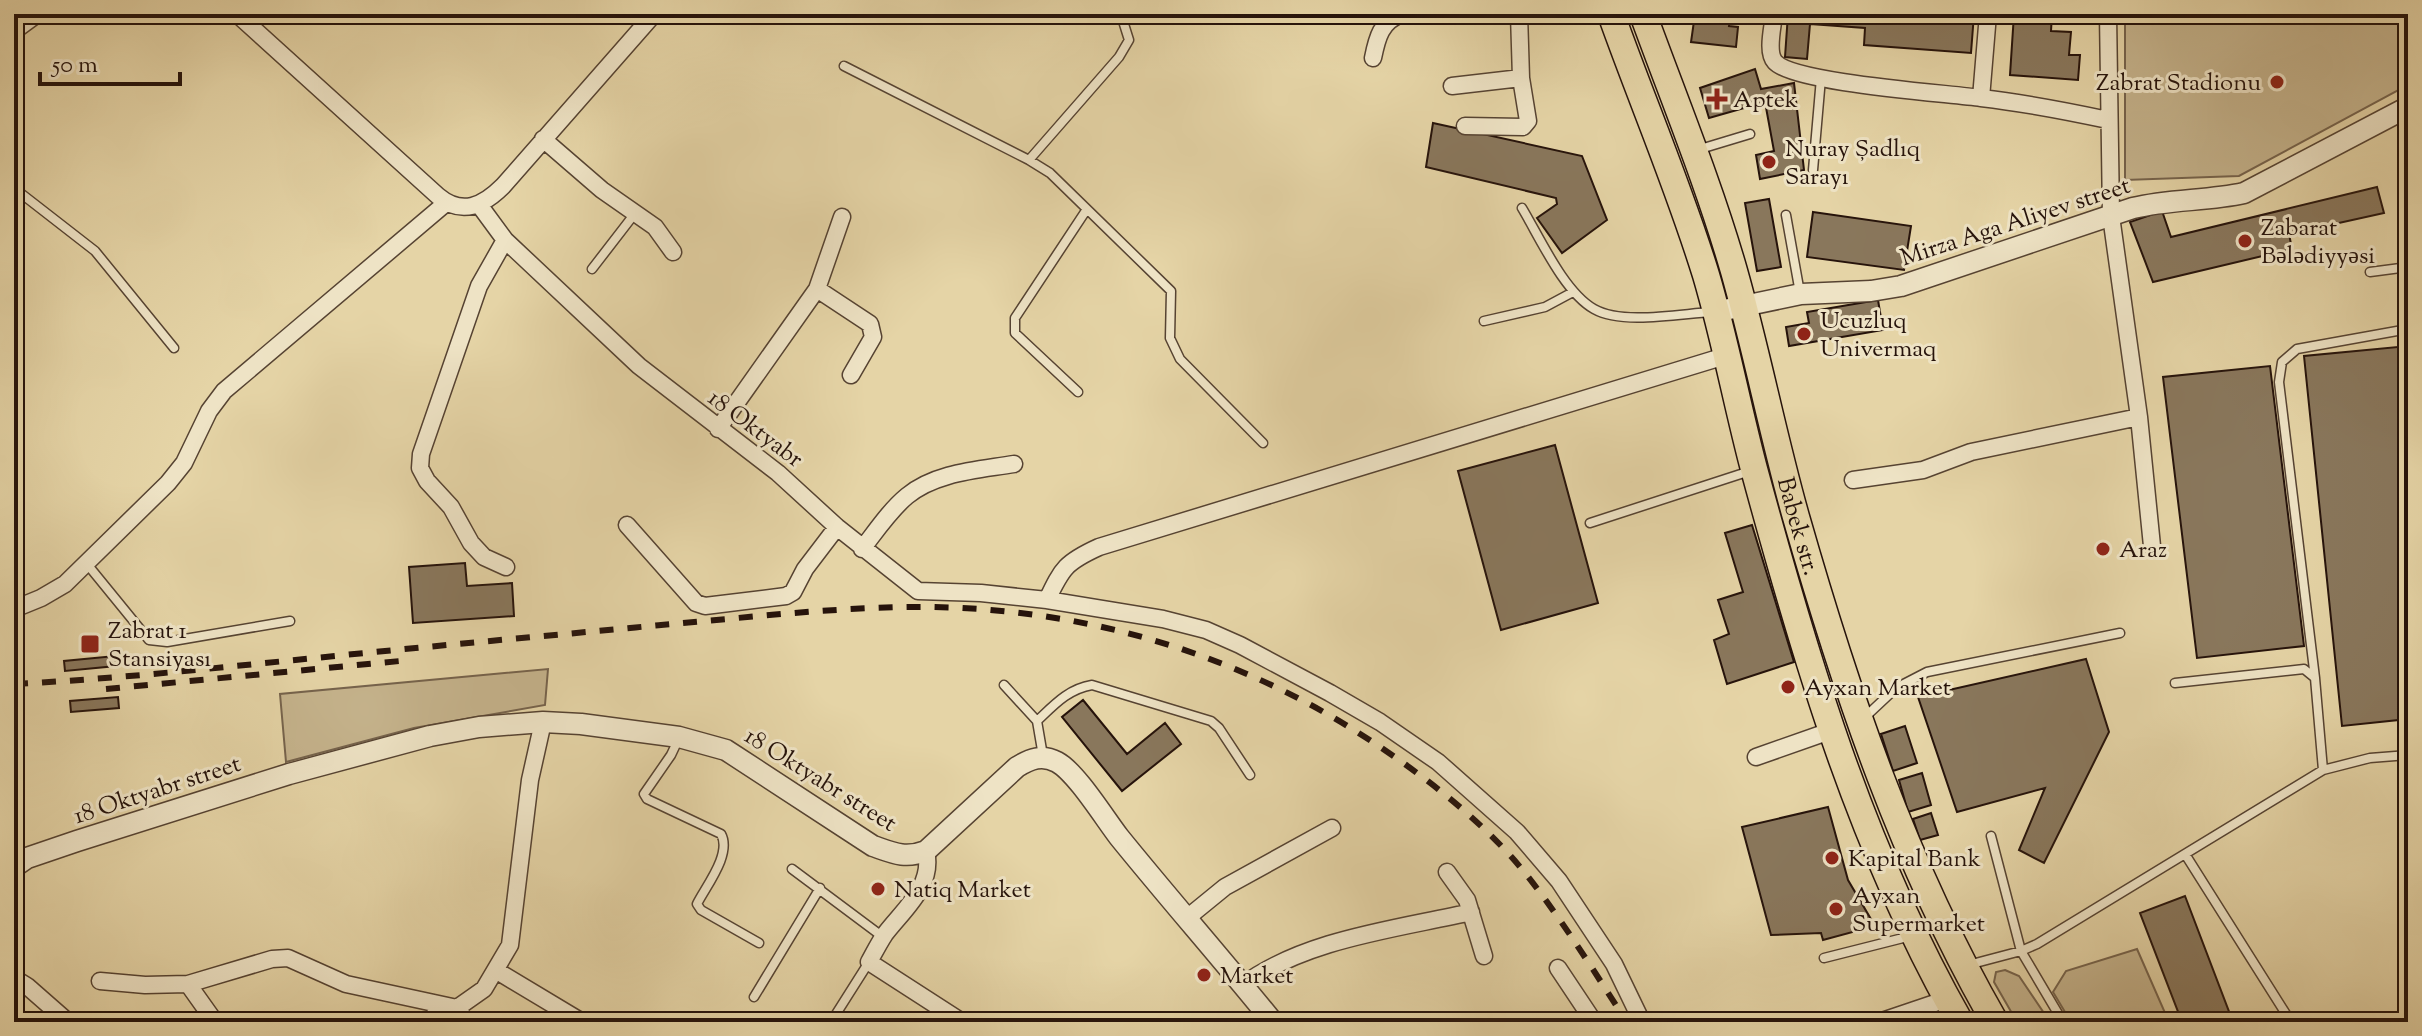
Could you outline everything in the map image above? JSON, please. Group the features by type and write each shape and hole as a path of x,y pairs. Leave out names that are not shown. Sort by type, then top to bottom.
{"main road":[{"name":"Babek str.","path":"1611,14 1695,243 1754,470 1830,731 1868,835 1954,1011"},
{"name":"Babek str.","path":"1643,14 1733,269 1796,517 1859,724 1902,835 1963,966 1995,1022"}],"street":[{"path":"237,14 446,203 456,207 480,206 503,186 654,14"},
{"path":"1373,58 1378,33 1385,24 1402,14"},
{"path":"1465,126 1523,127 1528,121 1521,78 1519,14"},
{"path":"1774,14 1771,53 1774,62 1787,70 1821,78 1981,98 2108,120"},
{"path":"1981,98 1988,14"},
{"path":"2108,14 2111,216 2139,417 2152,546"},
{"path":"1452,86 1521,78"},
{"name":"Mirza Aga Aliyev street","path":"1715,312 1801,294 1871,291 1901,286 2151,204 2244,193 2402,110"},
{"path":"543,139 602,190 655,227 673,252"},
{"path":"14,609 65,584 87,564 176,473 193,447 209,411 224,391 446,203"},
{"name":"18 Oktyabr","path":"480,206 505,240 639,366 778,473 862,549 918,591 1047,600 1163,619 1206,630 1330,693 1380,722 1438,762 1517,832 1559,881 1614,964 1642,1022"},
{"path":"718,429 817,289 842,217"},
{"path":"505,240 479,286 421,454 420,468 457,516 471,543 484,557 506,567"},
{"path":"817,289 870,324 873,337 851,375"},
{"path":"1047,600 1063,569 1075,557 1099,547 1725,356"},
{"path":"1853,480 1923,470 1971,452 2139,417"},
{"path":"862,549 907,495 926,484 948,476 1014,464"},
{"path":"627,525 696,603 705,606 786,596 793,592 805,569 837,527"},
{"path":"429,1022 449,1007 484,989 510,945 530,780 543,722"},
{"name":"18 Oktyabr street","path":"14,866 27,858 289,774 430,736 479,727 543,722 679,737 726,750 873,846 898,855 911,856 926,851"},
{"path":"1756,757 1830,731"},
{"path":"962,1022 869,962 883,937 922,888 928,862 926,851 1017,767 1043,757 1063,765 1243,985 1264,1018"},
{"path":"1187,918 1225,887 1332,828"},
{"path":"1447,872 1467,900 1484,956"},
{"path":"1243,985 1279,961 1310,950 1471,912"},
{"path":"100,981 145,985 188,984 272,959 288,958 346,984 449,1007 467,1022"},
{"path":"1558,968 1594,1022"},
{"path":"497,971 582,1022"},
{"path":"14,978 68,1022"},
{"path":"188,984 215,1022"},
{"path":"1879,1022 1954,1011"}],"lane":[{"path":"14,36 44,14"},
{"path":"1029,160 1119,57 1129,40 1123,21 1110,14"},
{"path":"844,66 1050,173 1171,291 1170,338 1180,359 1263,443"},
{"path":"1813,170 1821,78"},
{"path":"2402,110 2408,136"},
{"path":"1692,151 1750,134"},
{"path":"14,188 95,251 174,348"},
{"path":"1522,208 1573,292 1595,310 1646,317 1715,312"},
{"path":"1078,392 1015,333 1015,318 1087,209"},
{"path":"592,269 636,212"},
{"path":"1786,215 1801,294"},
{"path":"2370,272 2408,267"},
{"path":"1484,321 1545,307 1573,292"},
{"path":"2323,770 2315,678 2279,382 2282,362 2297,349 2408,329"},
{"path":"1590,523 1754,470"},
{"path":"87,564 149,640 167,642 290,621"},
{"path":"1859,724 1896,688 1927,672 2120,633"},
{"path":"2175,683 2304,669 2315,678"},
{"path":"1004,685 1037,721 1043,757"},
{"path":"1037,721 1062,697 1079,687 1102,686 1211,721 1250,775"},
{"path":"679,737 671,755 644,794 647,799 721,834 725,842 723,852 697,904 701,910 759,943"},
{"path":"1963,966 2021,951 2323,770 2370,758 2408,755"},
{"path":"1991,836 2021,951 2063,1022"},
{"path":"2185,854 2291,1022"},
{"path":"792,869 883,937"},
{"path":"754,997 820,888"},
{"path":"1824,958 1915,935"},
{"path":"831,1022 869,962"}],"shaded area":[{"path":"2125,14 2408,14 2408,85 2239,176 2125,180"},
{"path":"548,669 545,705 414,728 286,762 280,694"},
{"path":"2137,949 2169,1022 2071,1022 2053,992 2066,971"},
{"path":"2005,970 2019,976 2050,1022 2017,1022 1994,982 1996,972"}],"building":[{"path":"1695,14 1731,14 1729,26 1738,27 1736,47 1691,42"},
{"path":"1788,14 1974,14 1971,53 1864,45 1865,28 1810,24 1807,59 1785,57"},
{"path":"2014,14 2052,14 2051,31 2071,32 2069,55 2080,55 2078,80 2010,75"},
{"path":"1755,69 1761,89 1794,83 1804,170 1760,179 1756,155 1774,151 1765,102 1709,118 1700,88"},
{"path":"1433,123 1582,156 1607,220 1562,253 1537,218 1557,204 1556,198 1426,167"},
{"path":"2377,187 2384,213 2289,234 2292,249 2153,282 2130,222 2162,211 2171,237"},
{"path":"1769,199 1781,267 1757,271 1745,203"},
{"path":"1813,212 1911,226 1904,270 1807,257"},
{"path":"1878,300 1883,330 1789,346 1786,327 1809,323 1807,312"},
{"path":"2408,346 2408,719 2342,726 2304,356"},
{"path":"2270,366 2304,646 2197,658 2163,377"},
{"path":"1555,445 1598,603 1501,630 1458,471"},
{"path":"1752,525 1794,662 1727,684 1714,640 1729,634 1718,600 1743,592 1725,533"},
{"path":"465,563 467,586 512,583 514,616 413,623 409,567"},
{"path":"115,656 116,666 65,671 64,661"},
{"path":"2086,659 2109,732 2044,863 2019,850 2045,788 1957,812 1918,697"},
{"path":"118,697 119,708 71,712 70,701"},
{"path":"1083,700 1127,754 1165,723 1181,744 1122,791 1062,717"},
{"path":"1905,726 1917,763 1893,771 1881,734"},
{"path":"1922,773 1931,805 1908,812 1899,780"},
{"path":"1828,807 1848,880 1875,926 1823,940 1821,933 1771,935 1742,827"},
{"path":"1931,813 1938,835 1920,840 1913,819"},
{"path":"2185,896 2233,1022 2182,1022 2140,913"}],"railway":[{"path":"14,684 165,673 847,609 967,608 1082,623 1193,653 1246,674 1299,699 1395,757 1463,809 1521,868 1563,924 1627,1022"},
{"path":"106,689 400,661"}],"place":[{"name":"Zabrat Stadionu","path":"2277,82"},
{"name":"Aptek","path":"1717,99"},
{"name":"Nuray Şadlıq Sarayı","path":"1769,162"},
{"name":"Zabarat Bələdiyyəsi","path":"2245,241"},
{"name":"Ucuzluq Univermaq","path":"1804,334"},
{"name":"Araz","path":"2103,549"},
{"name":"Zabrat 1 Stansiyası","path":"90,644"},
{"name":"Ayxan Market","path":"1788,687"},
{"name":"Kapital Bank","path":"1832,858"},
{"name":"Natiq Market","path":"878,889"},
{"name":"Ayxan Supermarket","path":"1836,909"},
{"name":"Market","path":"1204,975"}]}
